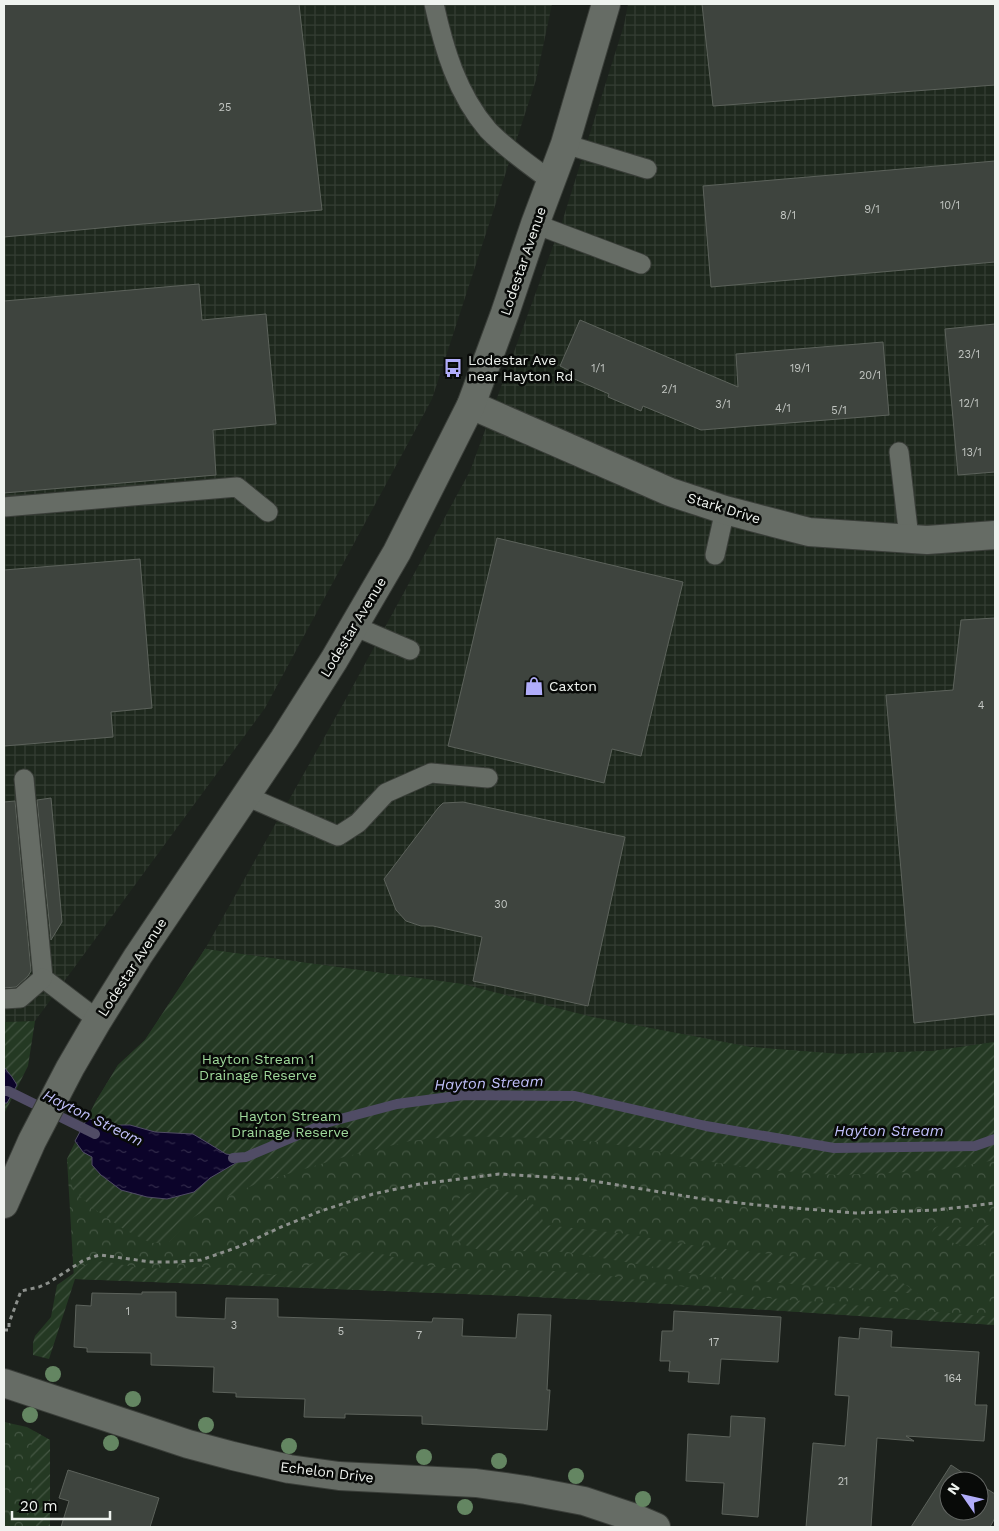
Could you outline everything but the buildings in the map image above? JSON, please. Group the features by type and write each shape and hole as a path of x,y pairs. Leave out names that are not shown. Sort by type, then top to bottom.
{"street":[{"name":"Lodestar Avenue","path":"4,1204 32,1141 98,1020 138,956 299,715 398,552 470,405 565,144 606,4"},
{"name":"Stark Drive","path":"470,405 670,492 725,510 809,532 927,540 995,535"},
{"name":"Echelon Drive","path":"4,1383 188,1444 289,1469 339,1476 476,1483 526,1490 584,1501 656,1527"}],"lane":[{"path":"434,4 443,44 461,88 473,111 490,131 551,181"},
{"path":"565,144 647,169"},
{"path":"535,224 640,264"},
{"path":"899,452 909,538"},
{"path":"4,507 237,487 268,512"},
{"path":"715,555 725,510"},
{"path":"354,626 410,650"},
{"path":"246,796 338,836 358,822 386,793 432,773 488,778"},
{"path":"24,779 43,978 98,1020"},
{"path":"4,998 20,998 43,978"}],"path":[{"path":"4,1330 9,1330 9,1323 21,1290 39,1287 48,1283 90,1258 102,1255 152,1262 201,1260 238,1247 321,1211 373,1194 420,1184 465,1178 500,1174 580,1179 703,1199 855,1213 937,1210 995,1203"}],"shaded area":[{"path":"4,4 552,4 536,80 432,399 265,708 35,1021 4,1022"},
{"path":"628,4 995,4 995,1042 933,1051 840,1054 750,1047 592,1017 462,984 205,949 347,697 470,471 563,219 624,25"}],"green space":[{"name":"Hayton Stream Drainage Reserve","path":"205,949 462,984 592,1017 750,1047 840,1054 933,1051 995,1042 995,1325 708,1306 518,1296 74,1279 67,1159 96,1101 118,1065 145,1040"},
{"name":"Hayton Stream 1 Drainage Reserve","path":"205,949 462,984 592,1017 750,1047 840,1054 933,1051 995,1042 995,1160 948,1169 837,1175 768,1170 691,1159 653,1150 597,1142 548,1138 456,1136 410,1141 344,1157 258,1183 226,1197 191,1219 169,1242 151,1243 125,1230 93,1208 73,1190 67,1159 96,1101 118,1065 145,1040"},
{"path":"35,1021 28,1066 4,1114 4,1022"},
{"path":"487,1188 526,1199 539,1211 545,1225 626,1234 691,1245 860,1264 891,1276 918,1294 713,1277 567,1252 480,1250 462,1244 452,1236 449,1215 454,1202 467,1194"},
{"path":"995,1223 995,1241 976,1246 962,1246 932,1232 938,1226 973,1227"},
{"path":"370,1251 424,1265 451,1269 554,1271 595,1274 756,1297 995,1317 995,1325 708,1306 518,1296 75,1279 49,1359 33,1355 35,1336 51,1317 57,1285 87,1264 103,1261 139,1268 226,1268 274,1275 296,1270 318,1261"},
{"path":"4,1422 27,1427 50,1440 50,1527 4,1527"},
{"path":"34,1431 50,1440 50,1527 36,1527 30,1467"}],"water":[{"path":"4,1067 17,1085 7,1103 4,1103"},
{"path":"87,1119 101,1120 111,1126 130,1125 155,1132 193,1134 226,1154 246,1157 210,1178 194,1192 167,1199 147,1197 121,1190 101,1175 92,1165 92,1157 83,1152 75,1141"}],"waterway":[{"name":"Hayton Stream","path":"4,1091 8,1091 95,1134"},
{"name":"Hayton Stream","path":"233,1158 246,1157 329,1122 397,1104 464,1095 575,1096 706,1126 834,1148 975,1146 995,1139"}],"place":[{"name":"Lodestar Ave near Hayton Rd","path":"453,368"},
{"name":"Caxton","path":"534,686"}]}
